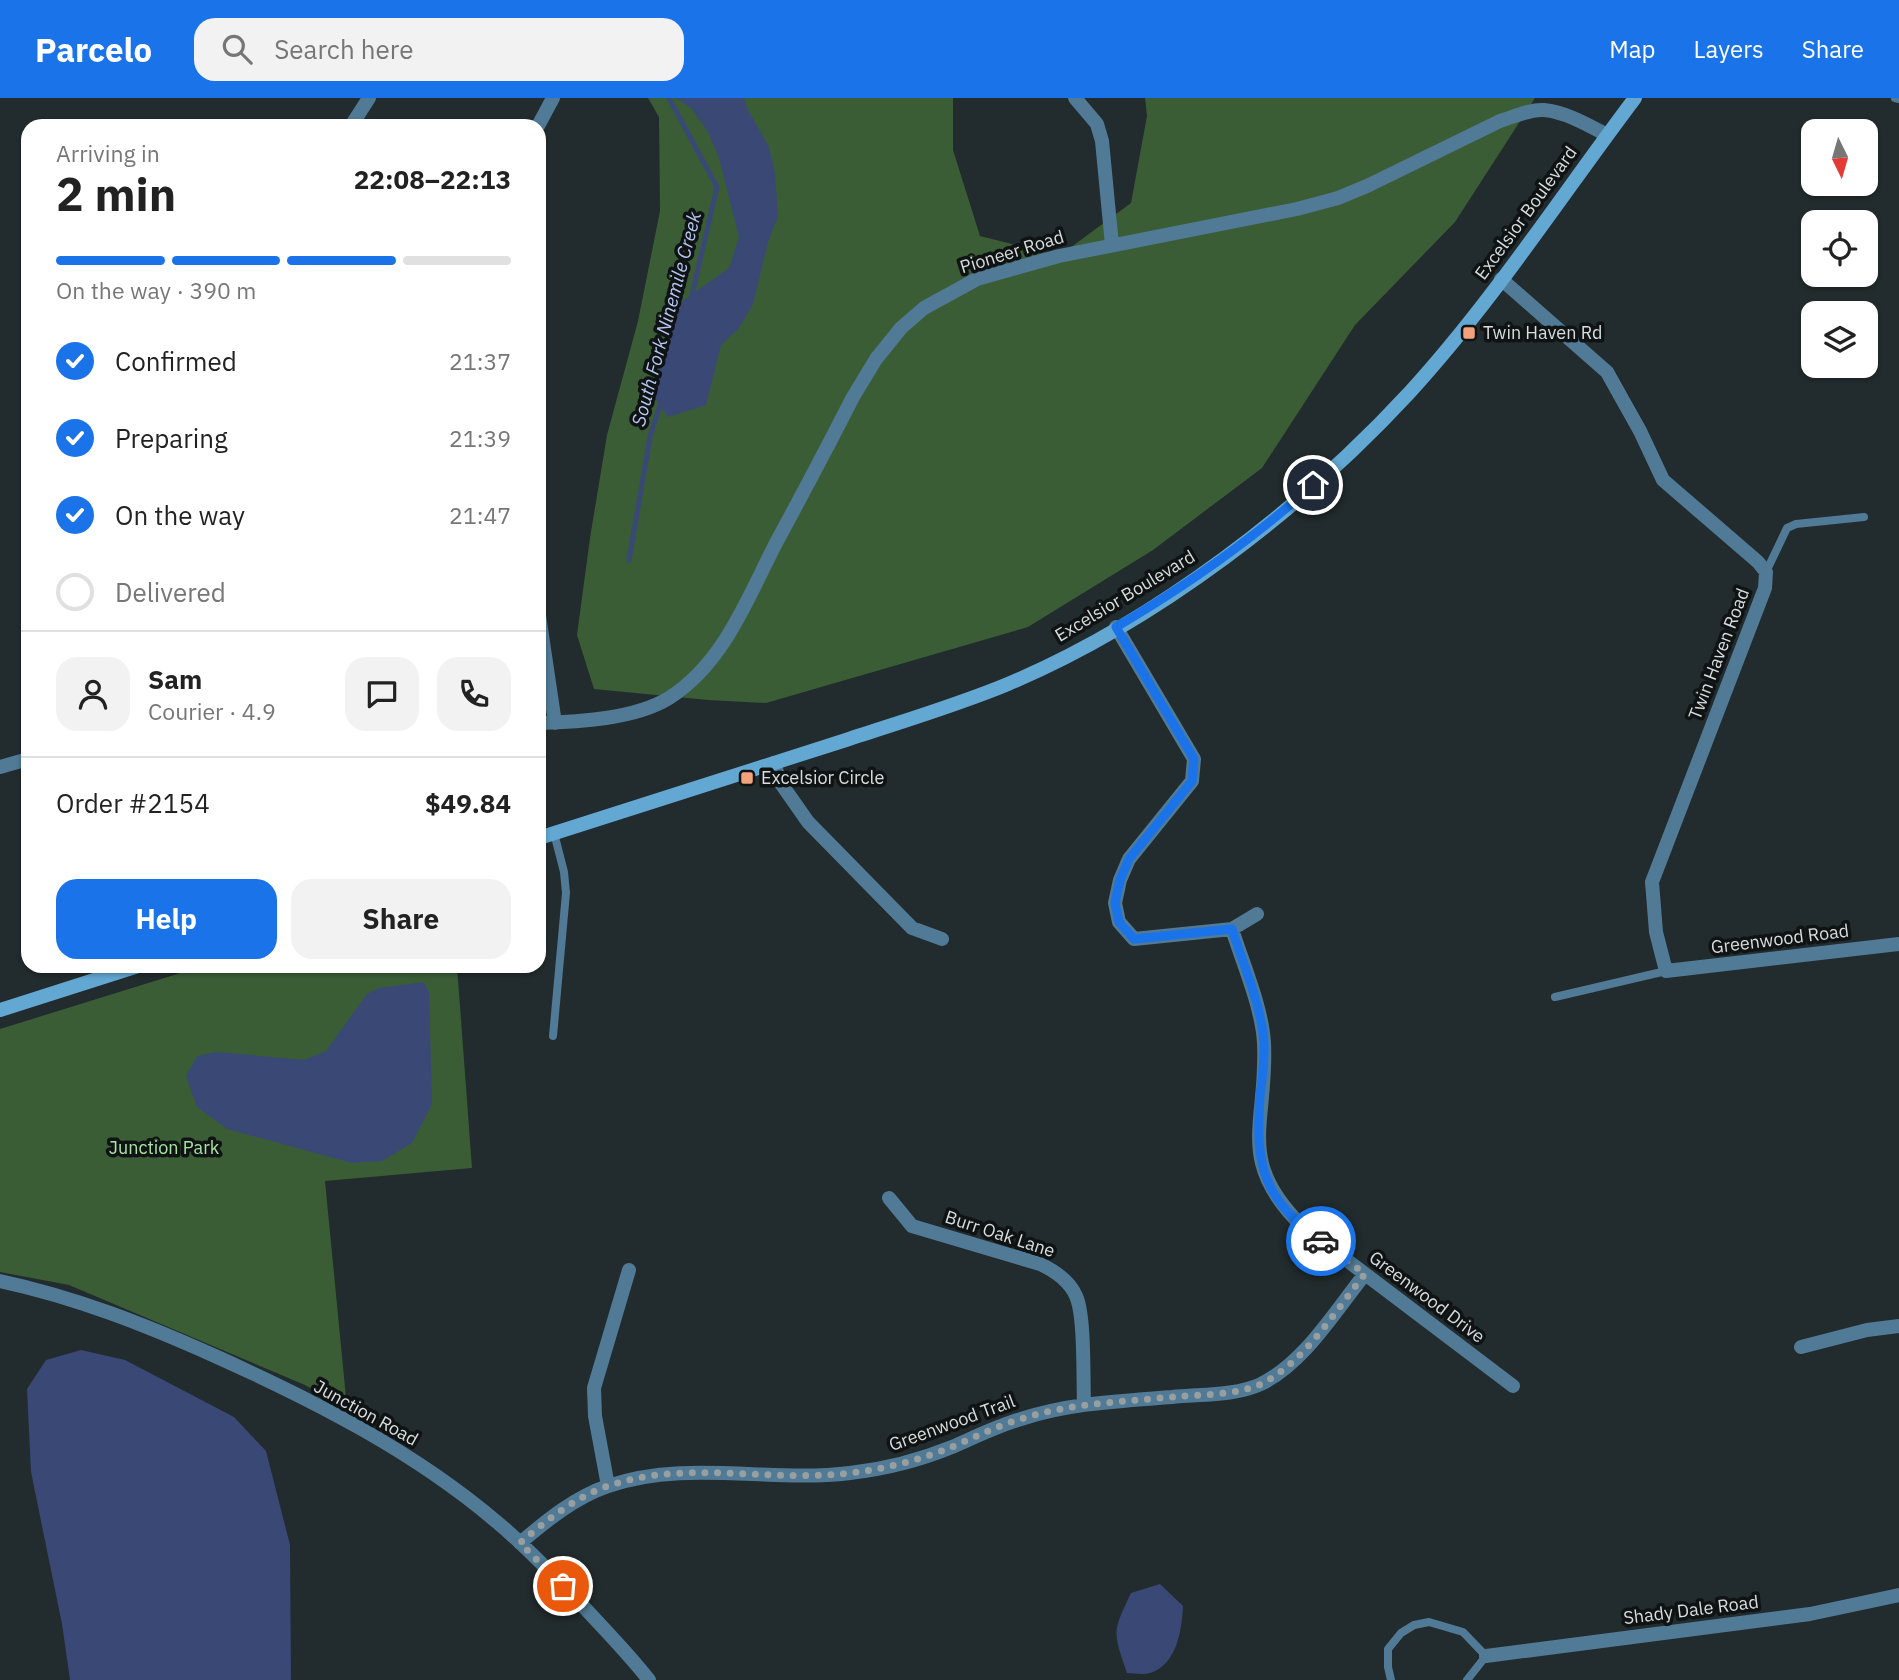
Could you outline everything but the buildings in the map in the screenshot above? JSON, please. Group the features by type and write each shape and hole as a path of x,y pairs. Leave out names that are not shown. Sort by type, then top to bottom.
{"main road":[{"name":"Excelsior Boulevard","path":"546,836 957,703 1008,683 1083,647 1173,594 1297,499 1362,441 1454,340 1635,98"},
{"path":"0,1010 116,973"}],"street":[{"path":"356,119 369,98"},
{"path":"542,119 553,98"},
{"path":"1076,98 1097,124 1102,141 1112,245"},
{"name":"Pioneer Road","path":"546,723 594,719 632,712 666,700 695,679 726,640 853,397 876,359 901,328 924,307 948,293 996,273 1112,245 1297,209 1338,198 1500,121 1547,104 1607,135"},
{"name":"Twin Haven Road","path":"1501,279 1607,372 1640,431 1663,480 1758,562 1766,572 1765,588 1652,882 1656,933 1666,971"},
{"path":"1116,627 1194,759 1192,781 1129,859 1116,898 1119,922 1134,939 1232,929 1257,914"},
{"path":"546,662 555,723"},
{"path":"0,767 21,761"},
{"path":"774,763 780,782 808,822 912,928 942,939"},
{"name":"Greenwood Drive","path":"1232,929 1264,1041 1258,1123 1259,1153 1267,1182 1282,1206 1303,1227 1513,1386"},
{"name":"Greenwood Road","path":"1666,971 1899,944"},
{"name":"Burr Oak Lane","path":"889,1198 912,1226 1040,1264 1055,1271 1067,1282 1077,1296 1080,1313 1084,1404"},
{"path":"608,1486 594,1416 594,1388 629,1270"},
{"name":"Greenwood Trail","path":"520,1543 553,1516 608,1486 660,1474 796,1476 849,1473 900,1464 950,1448 1021,1419 1084,1404 1234,1391 1258,1385 1281,1372 1304,1349 1365,1274"},
{"name":"Junction Road","path":"0,1281 110,1311 258,1375 399,1452 451,1486 520,1543 621,1645 646,1679"},
{"path":"1801,1347 1867,1330 1899,1326"},
{"name":"Shady Dale Road","path":"1486,1656 1810,1614 1899,1595"}],"lane":[{"path":"1766,572 1787,528 1796,524 1864,517"},
{"path":"553,1036 566,893 564,872 554,833"},
{"path":"1555,997 1666,971"},
{"path":"1391,1680 1388,1648 1401,1633 1414,1625 1429,1622 1463,1632 1486,1656 1467,1680"}],"green space":[{"path":"648,98 953,98 953,150 980,236 1059,256 1131,203 1147,116 1145,98 1535,98 1455,222 1355,325 1262,468 1153,550 1028,627 766,703 594,689 577,635 607,435 638,321 660,211 659,117"},
{"name":"Junction Park","path":"180,973 458,973 472,1168 325,1181 347,1408 305,1385 69,1285 0,1272 0,1029"}],"water":[{"path":"676,98 744,98 769,147 775,174 778,216 768,242 753,304 739,328 721,345 706,405 668,417 654,397 660,362 677,305 729,268 739,237 719,158 708,132 691,108"},
{"path":"424,982 429,992 432,1104 412,1143 382,1161 352,1163 227,1129 197,1107 186,1076 197,1056 217,1052 304,1060 326,1051 367,994 379,988"},
{"path":"81,1350 125,1360 234,1417 266,1451 290,1545 291,1680 70,1680 62,1624 31,1472 27,1389 46,1360"},
{"path":"1160,1584 1183,1606 1176,1645 1159,1669 1147,1674 1127,1673 1117,1640 1120,1617 1131,1593"}],"waterway":[{"name":"South Fork Ninemile Creek","path":"669,98 717,187 691,299"},
{"name":"South Fork Ninemile Creek","path":"629,560 650,437 662,399"}],"way so far":[{"path":"563,1586 520,1543 553,1516 608,1486 660,1474 796,1476 849,1473 900,1464 1055,1409 1234,1391 1258,1385 1281,1372 1304,1349 1365,1274 1321,1241"}],"place":[{"name":"Twin Haven Rd","path":"1469,333"},
{"name":"Excelsior Circle","path":"747,778"}],"route":[{"path":"1313,485 1173,594 1116,627 1194,759 1192,781 1129,859 1120,880 1115,903 1119,922 1134,939 1232,929 1264,1041 1258,1123 1259,1153 1267,1182 1282,1206 1321,1241"}]}
